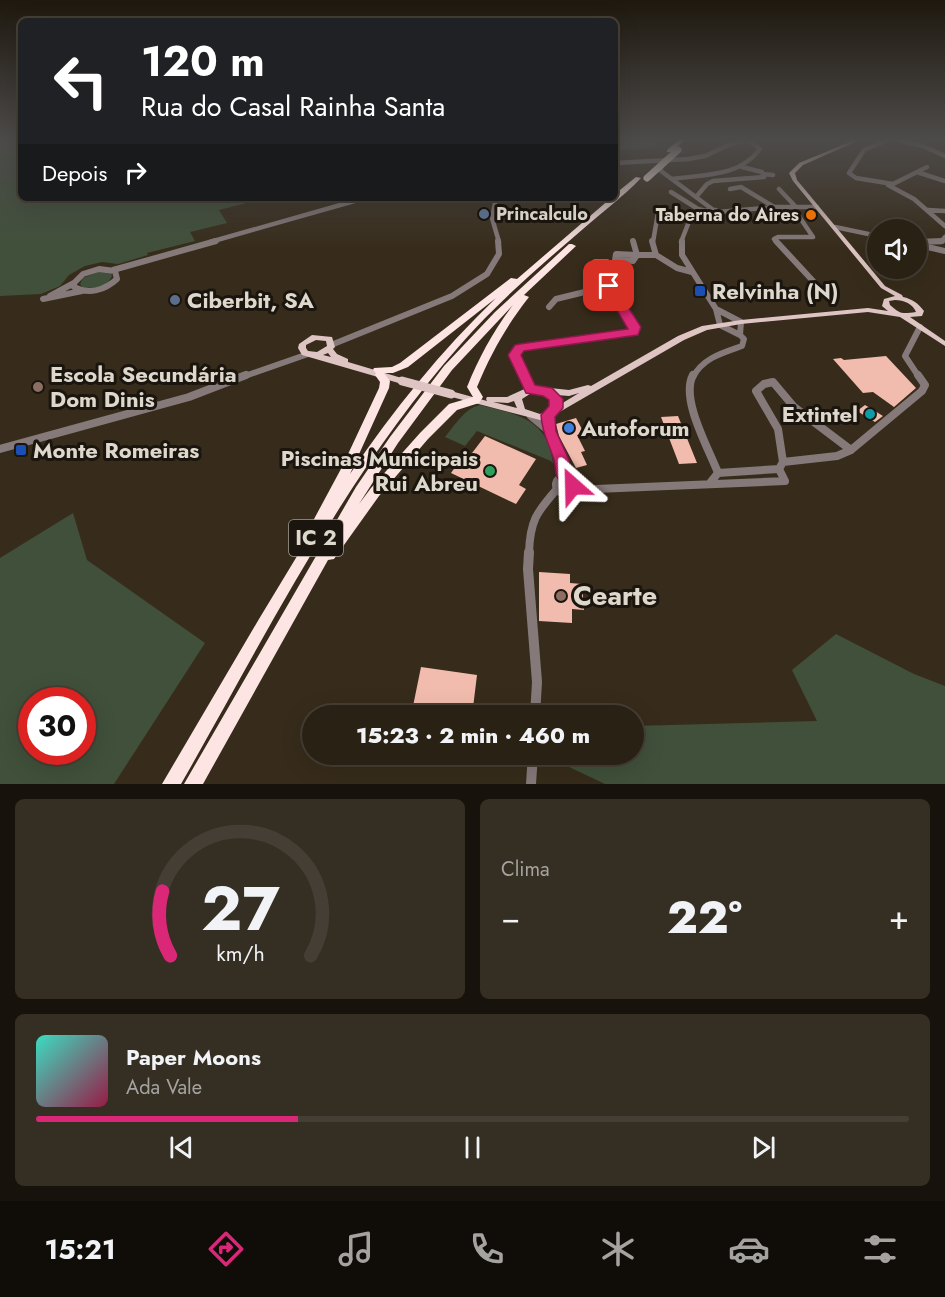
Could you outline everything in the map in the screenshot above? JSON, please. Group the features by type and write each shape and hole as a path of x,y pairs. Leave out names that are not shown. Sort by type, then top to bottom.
{"highway":[{"name":"IC 2","path":"618,199 645,176"},
{"name":"IC 2","path":"171,784 302,562 384,435 437,366 489,312 616,201"},
{"name":"IC 2","path":"193,784 360,491 394,440 448,368 557,253"},
{"path":"302,562 316,526 348,467 384,388 385,381 379,373 404,365 524,272 557,253"},
{"path":"310,578 340,542 375,492 424,436 453,407 477,398 472,387 504,324 557,253"}],"main road":[{"path":"794,176 795,180 883,287 918,307 922,329"},
{"path":"883,287 885,301 897,314 945,344"},
{"path":"868,310 895,298 909,301"},
{"path":"379,373 340,360 330,344 320,336 311,338 302,346 303,351 311,355 379,373 452,392 477,398 529,415 550,414 681,338 720,325 868,310 911,316 919,314"},
{"path":"311,355 330,344"},
{"path":"477,398 508,400 531,389 569,393 597,385"},
{"path":"547,391 552,394 557,403 550,414"},
{"path":"521,394 519,407 529,415"}],"street":[{"path":"668,176 696,197 709,212"},
{"path":"672,179 705,176"},
{"path":"696,197 707,184 713,181 764,176"},
{"path":"853,176 888,185 914,199 945,226"},
{"path":"888,185 909,176"},
{"path":"928,176 945,181"},
{"path":"730,189 741,187 774,207"},
{"path":"779,189 813,237 774,239 813,281"},
{"path":"671,192 698,209 718,214 718,212 774,207 817,207"},
{"path":"141,262 105,287 43,300 91,271 113,270 141,262 354,201"},
{"path":"330,344 452,296 480,280 493,267 499,254 492,211 495,201"},
{"path":"495,222 501,201"},
{"path":"656,255 652,240 659,207"},
{"path":"928,210 945,211"},
{"path":"709,212 690,219 685,227 681,243 682,255 716,309 720,325 744,339 742,346 715,353 698,366 688,391 693,414 718,473"},
{"path":"835,227 867,234"},
{"path":"841,235 853,232"},
{"path":"927,242 944,240"},
{"path":"633,241 637,254 656,255 692,272"},
{"path":"927,246 944,250"},
{"path":"531,389 515,355 520,348 633,332 635,327 595,262 607,262"},
{"path":"673,265 686,263"},
{"path":"113,270 117,277"},
{"path":"74,283 76,288 84,291"},
{"path":"549,307 556,299 609,286"},
{"path":"716,309 741,322 740,335"},
{"path":"710,483 718,473 837,456 851,450 922,391 925,385 923,380 905,356 922,329"},
{"path":"287,360 302,346"},
{"path":"0,449 172,403 287,360 311,355"},
{"path":"557,489 565,492 572,489 785,481 781,465 778,429 756,391 764,384 773,382 794,407 851,450"},
{"path":"550,414 549,431 561,460 564,478"},
{"path":"529,415 549,431"},
{"path":"557,489 556,480 564,478 572,482 572,489"},
{"path":"536,705 537,682 528,569 531,530 537,513 557,489"},
{"path":"531,784 532,765"}],"green space":[{"path":"0,176 18,176 18,201 254,201 219,210 227,223 190,232 195,241 147,253 148,255 118,264 102,262 85,266 69,275 60,286 41,294 0,296"},
{"path":"101,271 111,273 112,276 107,283 91,288 82,287 80,284 83,278"},
{"path":"480,405 518,416 538,428 550,449 553,464 551,461 477,431 465,446 445,437 465,413"},
{"path":"73,513 87,560 205,643 114,784 0,784 0,558"},
{"path":"836,634 914,674 945,686 945,784 605,784 565,765 644,765 644,726 817,721 792,670"}],"building":[{"path":"886,356 916,388 894,407 873,392 863,393 833,359 844,360"},
{"name":"Extintel","path":"865,405 883,416 875,422 857,411"},
{"path":"678,416 697,463 679,464 661,417"},
{"path":"576,418 584,433 577,435 585,451 581,452 587,465 576,468 559,436 556,424"},
{"name":"Piscinas Municipais Rui Abreu","path":"485,436 536,459 519,485 526,489 516,504 451,473 461,459 466,461"},
{"name":"Cearte","path":"539,572 570,574 570,583 582,584 584,610 572,609 572,623 539,621"},
{"path":"421,667 477,675 473,705 413,705"}],"place":[{"name":"Princalculo","path":"484,214"},
{"name":"Taberna do Aires","path":"811,215"},
{"name":"Relvinha (N)","path":"700,291"},
{"name":"Ciberbit, SA","path":"175,300"},
{"name":"Escola Secundária Dom Dinis","path":"38,387"},
{"name":"Extintel","path":"870,414"},
{"name":"Autoforum","path":"569,428"},
{"name":"Monte Romeiras","path":"21,450"},
{"name":"Piscinas Municipais Rui Abreu","path":"490,471"},
{"name":"Cearte","path":"561,596"}],"route":[{"path":"573,486 572,482 564,478 561,460 549,431 548,415 556,408 556,399 547,391 531,389 515,355 520,348 633,332 635,327 609,286"}]}
